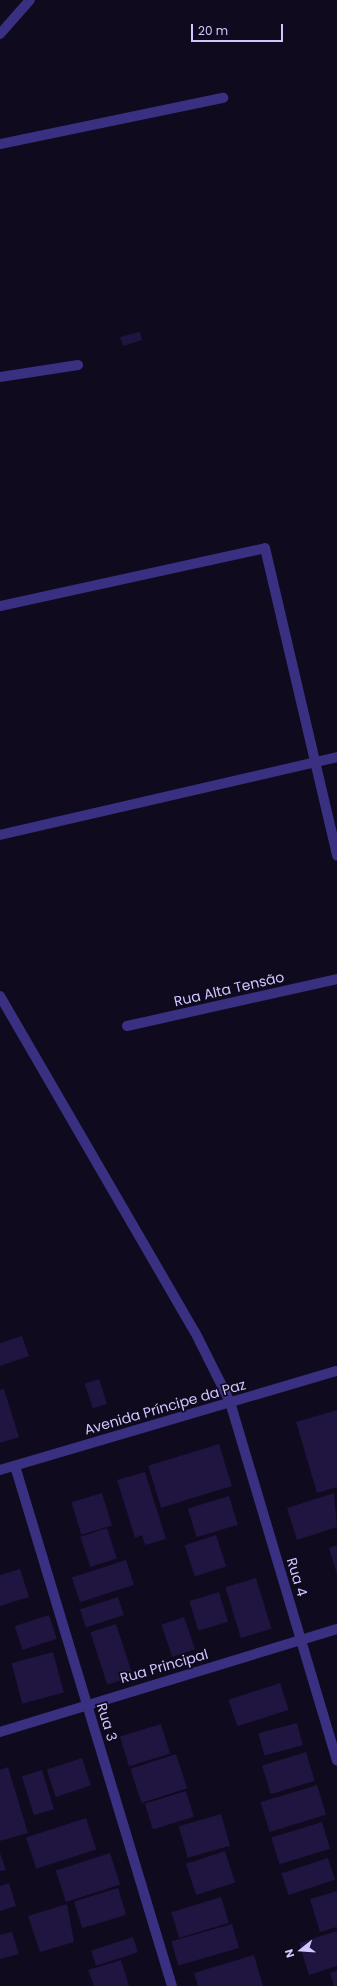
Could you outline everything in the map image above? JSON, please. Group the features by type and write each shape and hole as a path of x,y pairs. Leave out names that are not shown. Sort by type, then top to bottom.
{"street":[{"path":"0,34 30,0"},
{"path":"0,144 223,98"},
{"path":"0,377 78,365"},
{"path":"0,606 265,548 337,856"},
{"path":"0,835 337,757"},
{"name":"Rua Alta Tensão","path":"127,1026 337,979"},
{"name":"Rua 4","path":"0,996 195,1332 230,1402 337,1760"},
{"name":"Avenida Príncipe da Paz","path":"0,1470 337,1371"},
{"name":"Rua 3","path":"15,1466 172,1986"},
{"name":"Rua Principal","path":"0,1732 87,1704 337,1629"}],"building":[{"path":"140,332 142,340 123,346 120,337"},
{"path":"22,1336 29,1356 0,1366 0,1343"},
{"path":"99,1379 107,1404 93,1408 85,1384"},
{"path":"4,1389 19,1437 0,1443 0,1390"},
{"path":"337,1410 337,1487 317,1493 296,1422"},
{"path":"219,1444 232,1486 161,1508 148,1466"},
{"path":"145,1472 166,1539 145,1545 142,1535 135,1538 117,1480"},
{"path":"102,1493 112,1526 81,1535 71,1502"},
{"path":"334,1493 337,1527 297,1540 287,1508"},
{"path":"229,1496 238,1525 197,1537 188,1509"},
{"path":"107,1528 117,1558 90,1567 80,1537"},
{"path":"216,1535 226,1566 195,1577 185,1545"},
{"path":"337,1545 337,1574 329,1548"},
{"path":"126,1560 134,1585 80,1602 72,1578"},
{"path":"20,1569 29,1597 0,1606 0,1575"},
{"path":"256,1578 271,1629 241,1638 225,1587"},
{"path":"219,1592 228,1622 198,1631 189,1601"},
{"path":"118,1597 124,1615 86,1627 80,1609"},
{"path":"49,1615 57,1639 22,1650 15,1626"},
{"path":"184,1617 195,1649 172,1657 161,1625"},
{"path":"116,1624 133,1676 107,1685 90,1632"},
{"path":"53,1652 64,1693 22,1704 11,1663"},
{"path":"280,1683 289,1710 237,1726 229,1700"},
{"path":"297,1723 303,1745 264,1756 258,1733"},
{"path":"161,1724 170,1754 129,1766 120,1737"},
{"path":"306,1752 315,1781 271,1794 262,1765"},
{"path":"176,1754 187,1788 141,1803 130,1769"},
{"path":"82,1758 91,1786 56,1797 47,1769"},
{"path":"8,1767 28,1833 0,1841 0,1770"},
{"path":"42,1770 54,1809 34,1815 22,1776"},
{"path":"317,1785 326,1815 270,1832 261,1802"},
{"path":"186,1791 194,1817 153,1829 145,1804"},
{"path":"221,1814 230,1846 188,1858 179,1826"},
{"path":"86,1818 96,1849 36,1869 26,1837"},
{"path":"322,1822 330,1849 280,1864 271,1837"},
{"path":"225,1851 235,1882 196,1895 186,1864"},
{"path":"0,1853 6,1870 0,1871"},
{"path":"110,1853 120,1884 66,1902 56,1871"},
{"path":"328,1858 335,1880 289,1895 281,1873"},
{"path":"9,1883 16,1906 0,1911 0,1886"},
{"path":"118,1888 126,1915 82,1928 74,1901"},
{"path":"337,1891 337,1927 320,1932 310,1899"},
{"path":"221,1897 229,1923 179,1938 171,1912"},
{"path":"67,1904 74,1942 40,1952 28,1916"},
{"path":"232,1924 239,1948 178,1965 171,1941"},
{"path":"337,1931 337,1966 309,1975 299,1943"},
{"path":"12,1932 19,1954 0,1959 0,1935"},
{"path":"133,1937 138,1952 96,1966 91,1951"},
{"path":"254,1955 263,1986 198,1986 194,1973"},
{"path":"121,1960 129,1986 94,1986 88,1970"},
{"path":"337,1970 337,1986 334,1986 330,1973"}]}
